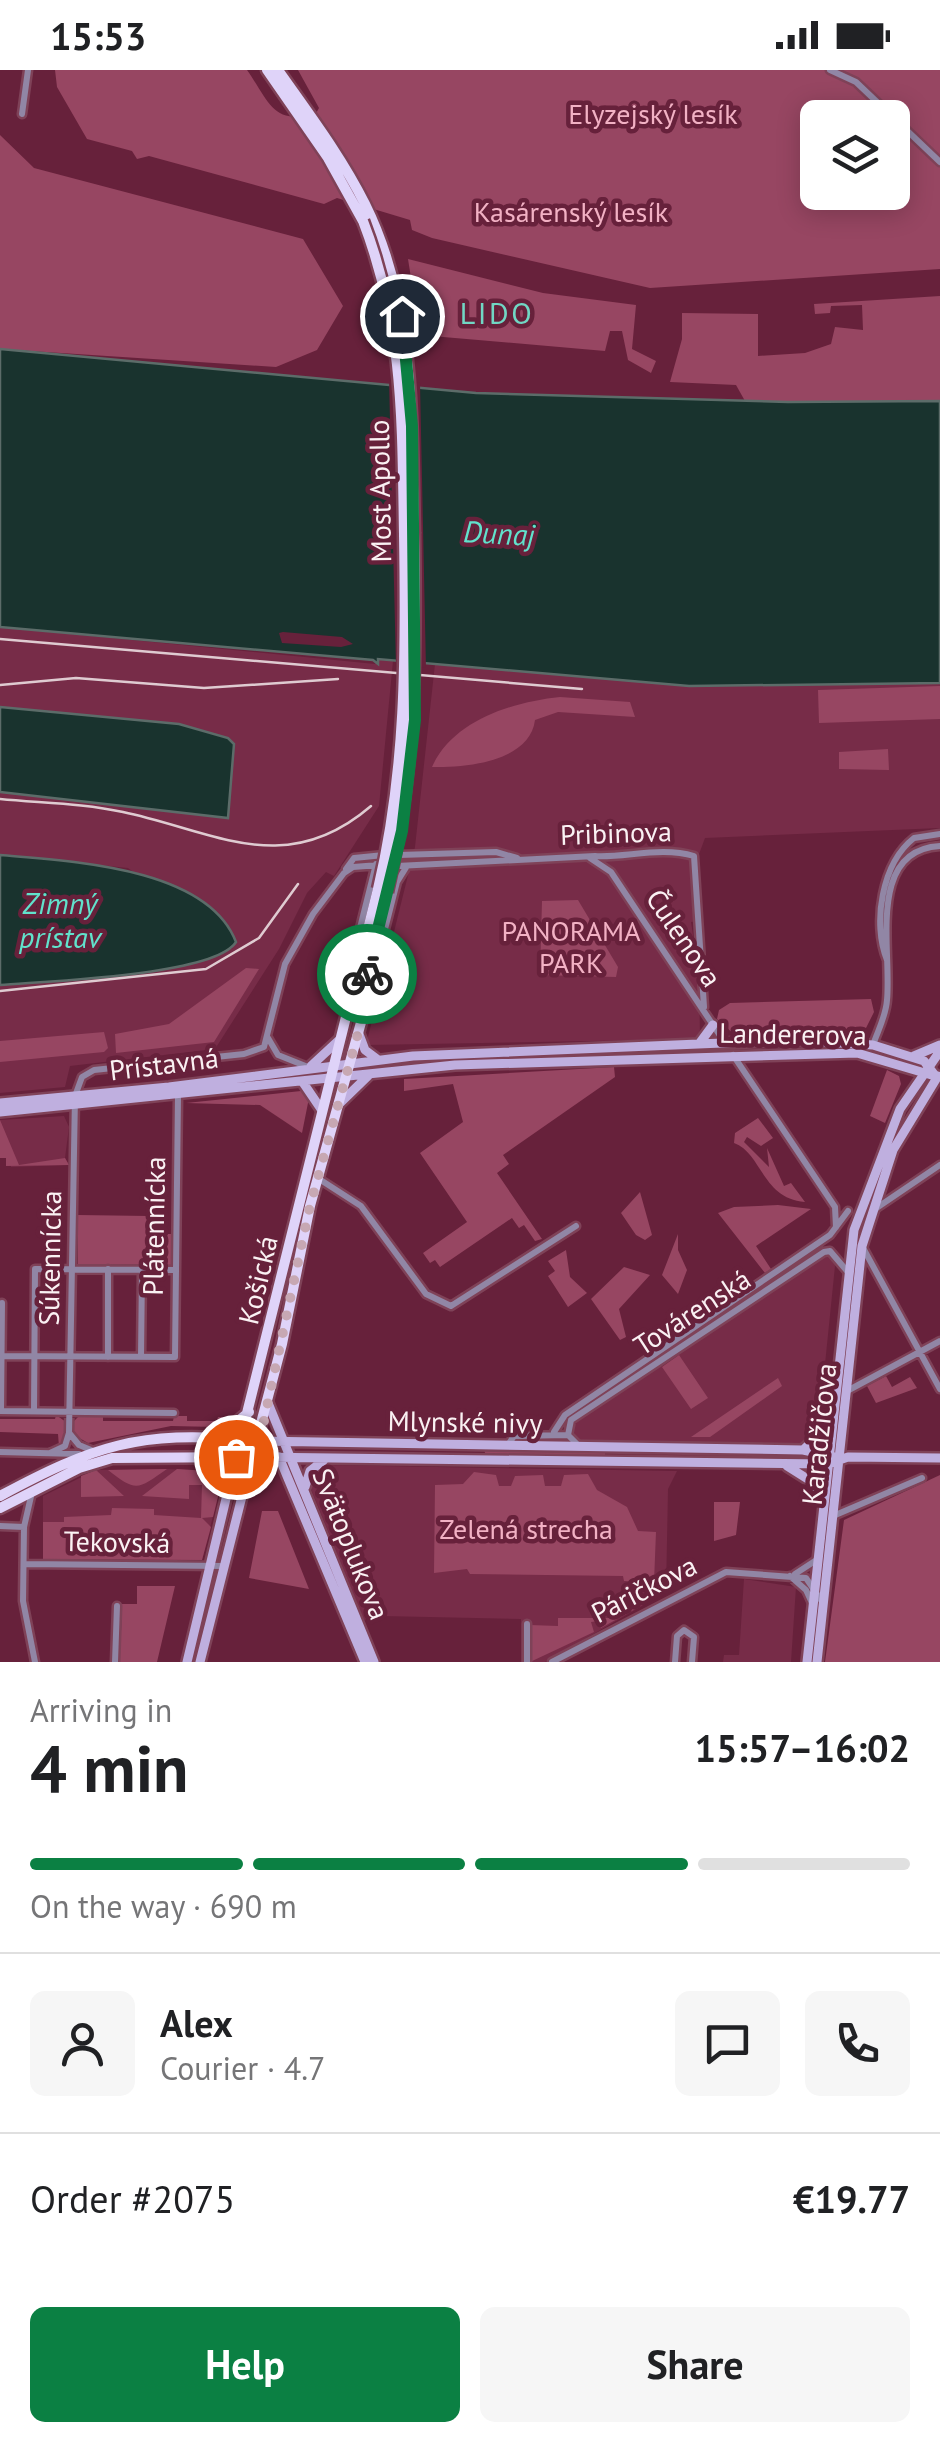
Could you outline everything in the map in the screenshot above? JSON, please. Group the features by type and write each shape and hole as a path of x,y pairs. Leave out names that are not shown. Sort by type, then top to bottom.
{"main road":[{"path":"258,70 301,112"},
{"path":"267,70 286,99"},
{"path":"280,71 301,112"},
{"name":"Most Apollo","path":"301,112 363,221 389,297 398,358 405,712 383,891"},
{"name":"Košická","path":"187,1662 332,1064 383,891"},
{"name":"Košická","path":"200,1662 268,1403 337,1105 365,1008 367,968 383,891"},
{"path":"699,1044 712,1025"},
{"path":"359,1029 365,1050 378,1059"},
{"name":"Landererova","path":"332,1064 843,1040 901,1063 926,1067"},
{"path":"308,1068 338,1042"},
{"name":"Čulenova","path":"725,1043 732,1055"},
{"path":"911,1056 940,1048"},
{"path":"866,1209 910,1090 940,1048"},
{"name":"Landererova","path":"329,1078 372,1072 871,1050 911,1056 926,1067"},
{"path":"901,1063 910,1090"},
{"name":"Prístavná","path":"0,1112 332,1064"},
{"path":"866,1209 901,1135 939,1078 926,1067"},
{"path":"337,1105 372,1072"},
{"name":"Prístavná","path":"0,1103 178,1096 329,1078"},
{"path":"302,1081 321,1109"},
{"name":"Karadžičova","path":"807,1662 833,1516 832,1422 841,1388 848,1270 857,1219 866,1209"},
{"name":"Karadžičova","path":"817,1662 815,1588 824,1500 866,1209"},
{"name":"Svätoplukova","path":"268,1403 272,1421 286,1443 374,1662"},
{"path":"218,1438 250,1411"},
{"path":"803,1450 832,1422"},
{"name":"Mlynské nivy","path":"79,1454 136,1439 218,1438 307,1444 803,1450 832,1459"},
{"path":"288,1476 291,1458 307,1444"},
{"path":"0,1496 79,1454"},
{"name":"Mlynské nivy","path":"0,1508 90,1463 125,1456 786,1464 832,1459 940,1458"},
{"name":"Svätoplukova","path":"279,1457 364,1662"},
{"path":"304,1490 310,1471 326,1458"},
{"path":"786,1464 814,1483 824,1500"}],"street":[{"path":"22,114 28,70"},
{"path":"830,70 856,82 940,162"},
{"path":"888,961 882,906 895,861 914,838 940,834"},
{"path":"871,1050 887,1005 890,885 904,860 925,848 940,846"},
{"name":"Pribinova","path":"399,855 496,852 518,858"},
{"name":"Pribinova","path":"397,866 518,858 613,859 624,854 680,852 696,857 704,1008"},
{"path":"75,1101 82,1077 94,1070 256,1052 268,1036 285,964 313,914 351,860 384,855 377,865 354,866 344,874"},
{"name":"Čulenova","path":"584,857 611,872 725,1043"},
{"path":"611,872 613,859"},
{"name":"Košická","path":"349,1004 351,964 377,865"},
{"name":"Košická","path":"365,1008 397,882 406,866"},
{"path":"268,1036 278,1055 308,1068"},
{"name":"Čulenova","path":"732,1055 835,1207"},
{"name":"Plátennícka","path":"141,1357 175,1357 178,1096"},
{"name":"Súkennícka","path":"70,1412 75,1101"},
{"path":"836,1228 835,1207 848,1211 866,1209 940,1165"},
{"path":"306,1172 361,1206 426,1294 438,1304 459,1304 576,1226"},
{"path":"836,1228 848,1211"},
{"name":"Továrenská","path":"554,1432 564,1415 836,1228"},
{"path":"862,1246 940,1390"},
{"name":"Továrenská","path":"508,1444 520,1433 568,1434 571,1420 824,1252 830,1251 848,1270"},
{"path":"34,1412 35,1269 176,1270"},
{"path":"108,1270 108,1357"},
{"path":"1,1356 141,1357 142,1270"},
{"path":"2,1303 1,1411 174,1413"},
{"path":"841,1388 940,1341"},
{"path":"50,1454 65,1446 70,1412"},
{"path":"69,1433 78,1445 92,1450"},
{"path":"568,1434 579,1446"},
{"name":"Mlynské nivy","path":"0,1452 79,1454"},
{"path":"833,1516 922,1478"},
{"path":"32,1490 24,1526 24,1601 35,1662"},
{"path":"0,1526 24,1526"},
{"path":"789,1575 805,1571 818,1560"},
{"name":"Tekovská","path":"24,1564 210,1566"},
{"path":"210,1566 223,1566"},
{"name":"Páričkova","path":"552,1662 726,1572 806,1578 815,1588"},
{"path":"789,1575 818,1605"},
{"path":"115,1662 117,1606"},
{"path":"527,1624 527,1662"},
{"path":"674,1662 677,1636 684,1630 694,1637 692,1662"}],"shaded area":[{"path":"0,627 375,664 377,659 393,661 379,806 334,876 326,872 307,893 279,949 215,1049 70,1066 65,1087 0,1093 0,985 167,970 233,948 128,868 0,855 0,792 228,818 234,744 179,724 0,707"},
{"path":"435,664 689,686 940,683 940,828 705,838 695,865 698,921 691,922 699,974 700,1039 366,1045 415,847"},
{"path":"64,1116 69,1127 65,1158 69,1165 11,1167 10,1149 0,1147 0,1120"},
{"path":"825,1254 834,1259 835,1266 818,1433 799,1446 578,1441 571,1434 572,1423"},
{"path":"323,1465 677,1471 668,1489 666,1592 545,1662 521,1662 521,1619 382,1616 364,1620 311,1489 311,1478"},
{"path":"96,1470 224,1472 202,1560 43,1559 43,1496"},
{"path":"744,1579 796,1587 791,1662 723,1662 724,1655 739,1655"}],"green space":[{"path":"55,70 247,70 274,108 301,117 315,115 319,108 298,70 940,70 940,269 650,288 432,238 412,230 410,220 337,198 324,204 149,156 137,159 132,151 87,139 57,87"},
{"path":"0,135 34,168 303,239 343,306 317,350 276,367 0,349"},
{"path":"408,259 543,293 636,305 632,349 656,361 651,373 628,360 622,331 610,331 605,351 420,335"},
{"path":"940,296 940,401 745,401 736,385 670,382 682,339 682,313 758,314 758,356 805,353 831,344 835,327 863,330 862,305 831,306 830,313 815,314 814,304"},
{"path":"940,686 940,719 819,723 818,690"},
{"path":"560,697 630,702 635,717 558,712 535,720 530,734 509,754 477,764 432,767 454,737 486,716 523,703"},
{"path":"888,749 889,770 839,769 839,752"},
{"name":"PANORAMA PARK","path":"578,900 618,967 616,977 540,975 542,901"},
{"path":"246,968 259,969 214,1042 116,1053 115,1034 169,1024"},
{"path":"871,999 874,1012 866,1028 859,1032 736,1036 717,1019 719,1010 730,1003"},
{"path":"104,1032 108,1048 104,1052 0,1062 0,1041"},
{"path":"614,1067 615,1077 503,1155 509,1164 497,1173 542,1239 535,1241 524,1225 519,1228 512,1218 440,1267 435,1260 430,1263 423,1253 467,1222 420,1153 463,1122 453,1084 404,1091 404,1079"},
{"path":"887,1070 899,1076 901,1084 885,1123 870,1116"},
{"path":"301,1091 309,1098 302,1133 260,1105 186,1103"},
{"path":"758,1118 773,1138 761,1146 747,1137 744,1142 769,1167 767,1148 784,1186 791,1183 805,1202 780,1193 751,1156 734,1143 735,1133"},
{"path":"0,1120 19,1165 65,1158 69,1165 6,1166 6,1158 0,1158"},
{"path":"640,1192 652,1235 645,1240 636,1235 621,1213"},
{"path":"778,1205 811,1209 756,1246 771,1269 765,1273 718,1213 734,1207"},
{"path":"78,1215 149,1216 149,1234 172,1234 172,1265 78,1264"},
{"path":"678,1234 678,1250 687,1270 678,1294 662,1275"},
{"path":"566,1250 570,1277 587,1293 568,1307 548,1276 555,1271 548,1261"},
{"path":"624,1267 650,1275 619,1309 626,1337 620,1340 591,1299"},
{"path":"679,1355 708,1398 691,1409 662,1367"},
{"path":"886,1376 892,1387 910,1377 917,1388 876,1403 867,1386"},
{"path":"778,1378 782,1386 710,1437 691,1437"},
{"path":"56,1415 66,1422 66,1438 59,1447 58,1434 0,1432 0,1419 55,1419"},
{"path":"80,1415 103,1415 103,1421 173,1421 174,1416 187,1416 187,1421 217,1421 218,1417 236,1417 217,1427 171,1426 88,1443 74,1435 73,1422"},
{"path":"484,1449 605,1450 605,1460 486,1457"},
{"path":"167,1469 138,1486 108,1470"},
{"path":"177,1469 224,1472 213,1517 202,1518 211,1527 202,1560 43,1559 43,1522 111,1515 112,1508 154,1509 154,1515 201,1518 202,1485 189,1485 189,1499 142,1496"},
{"path":"96,1470 124,1496 81,1497 81,1476"},
{"name":"Zelená strecha","path":"474,1472 496,1475 499,1486 511,1486 515,1476 543,1475 545,1486 561,1486 564,1475 588,1474 597,1490 627,1507 638,1531 656,1532 654,1582 624,1581 623,1576 470,1574 467,1569 434,1573 435,1485 463,1484"},
{"path":"940,1475 940,1662 825,1662 844,1520"},
{"path":"714,1502 740,1502 736,1535 714,1541"},
{"path":"262,1511 278,1511 309,1589 249,1578"},
{"path":"137,1586 175,1586 157,1662 119,1662 119,1604 137,1604"},
{"path":"644,1604 601,1628 598,1621 591,1622 594,1632 530,1662 530,1625 558,1626 558,1618 615,1618"}],"water":[{"name":"Dunaj","path":"0,349 476,393 788,402 940,401 940,683 689,686 378,659 378,664 373,660 0,627"},
{"path":"0,707 179,724 228,738 234,744 228,818 0,792"},
{"name":"Zimný prístav","path":"0,855 96,865 166,883 196,897 220,917 236,942 221,953 164,969 0,985"}],"pier":[{"path":"389,380 420,383 426,668 396,666"},
{"path":"279,633 342,637 353,644 341,647 282,643"}],"railway":[{"path":"0,639 582,689"},
{"path":"0,685 76,678 204,688 338,679"},
{"path":"0,799 108,809 219,838 279,845 309,841 339,828 371,806"},
{"path":"0,991 206,969 259,938 298,884"}],"way so far":[{"path":"236,1457 252,1457 262,1430 310,1206 365,1008 367,974"}],"district":[{"name":"LIDO","path":"497,314"}],"route":[{"path":"367,974 402,831 415,720 412,426 402,316"}],"park label":[{"name":"Elyzejský lesík","path":"653,114"},
{"name":"Kasárenský lesík","path":"571,212"}]}
